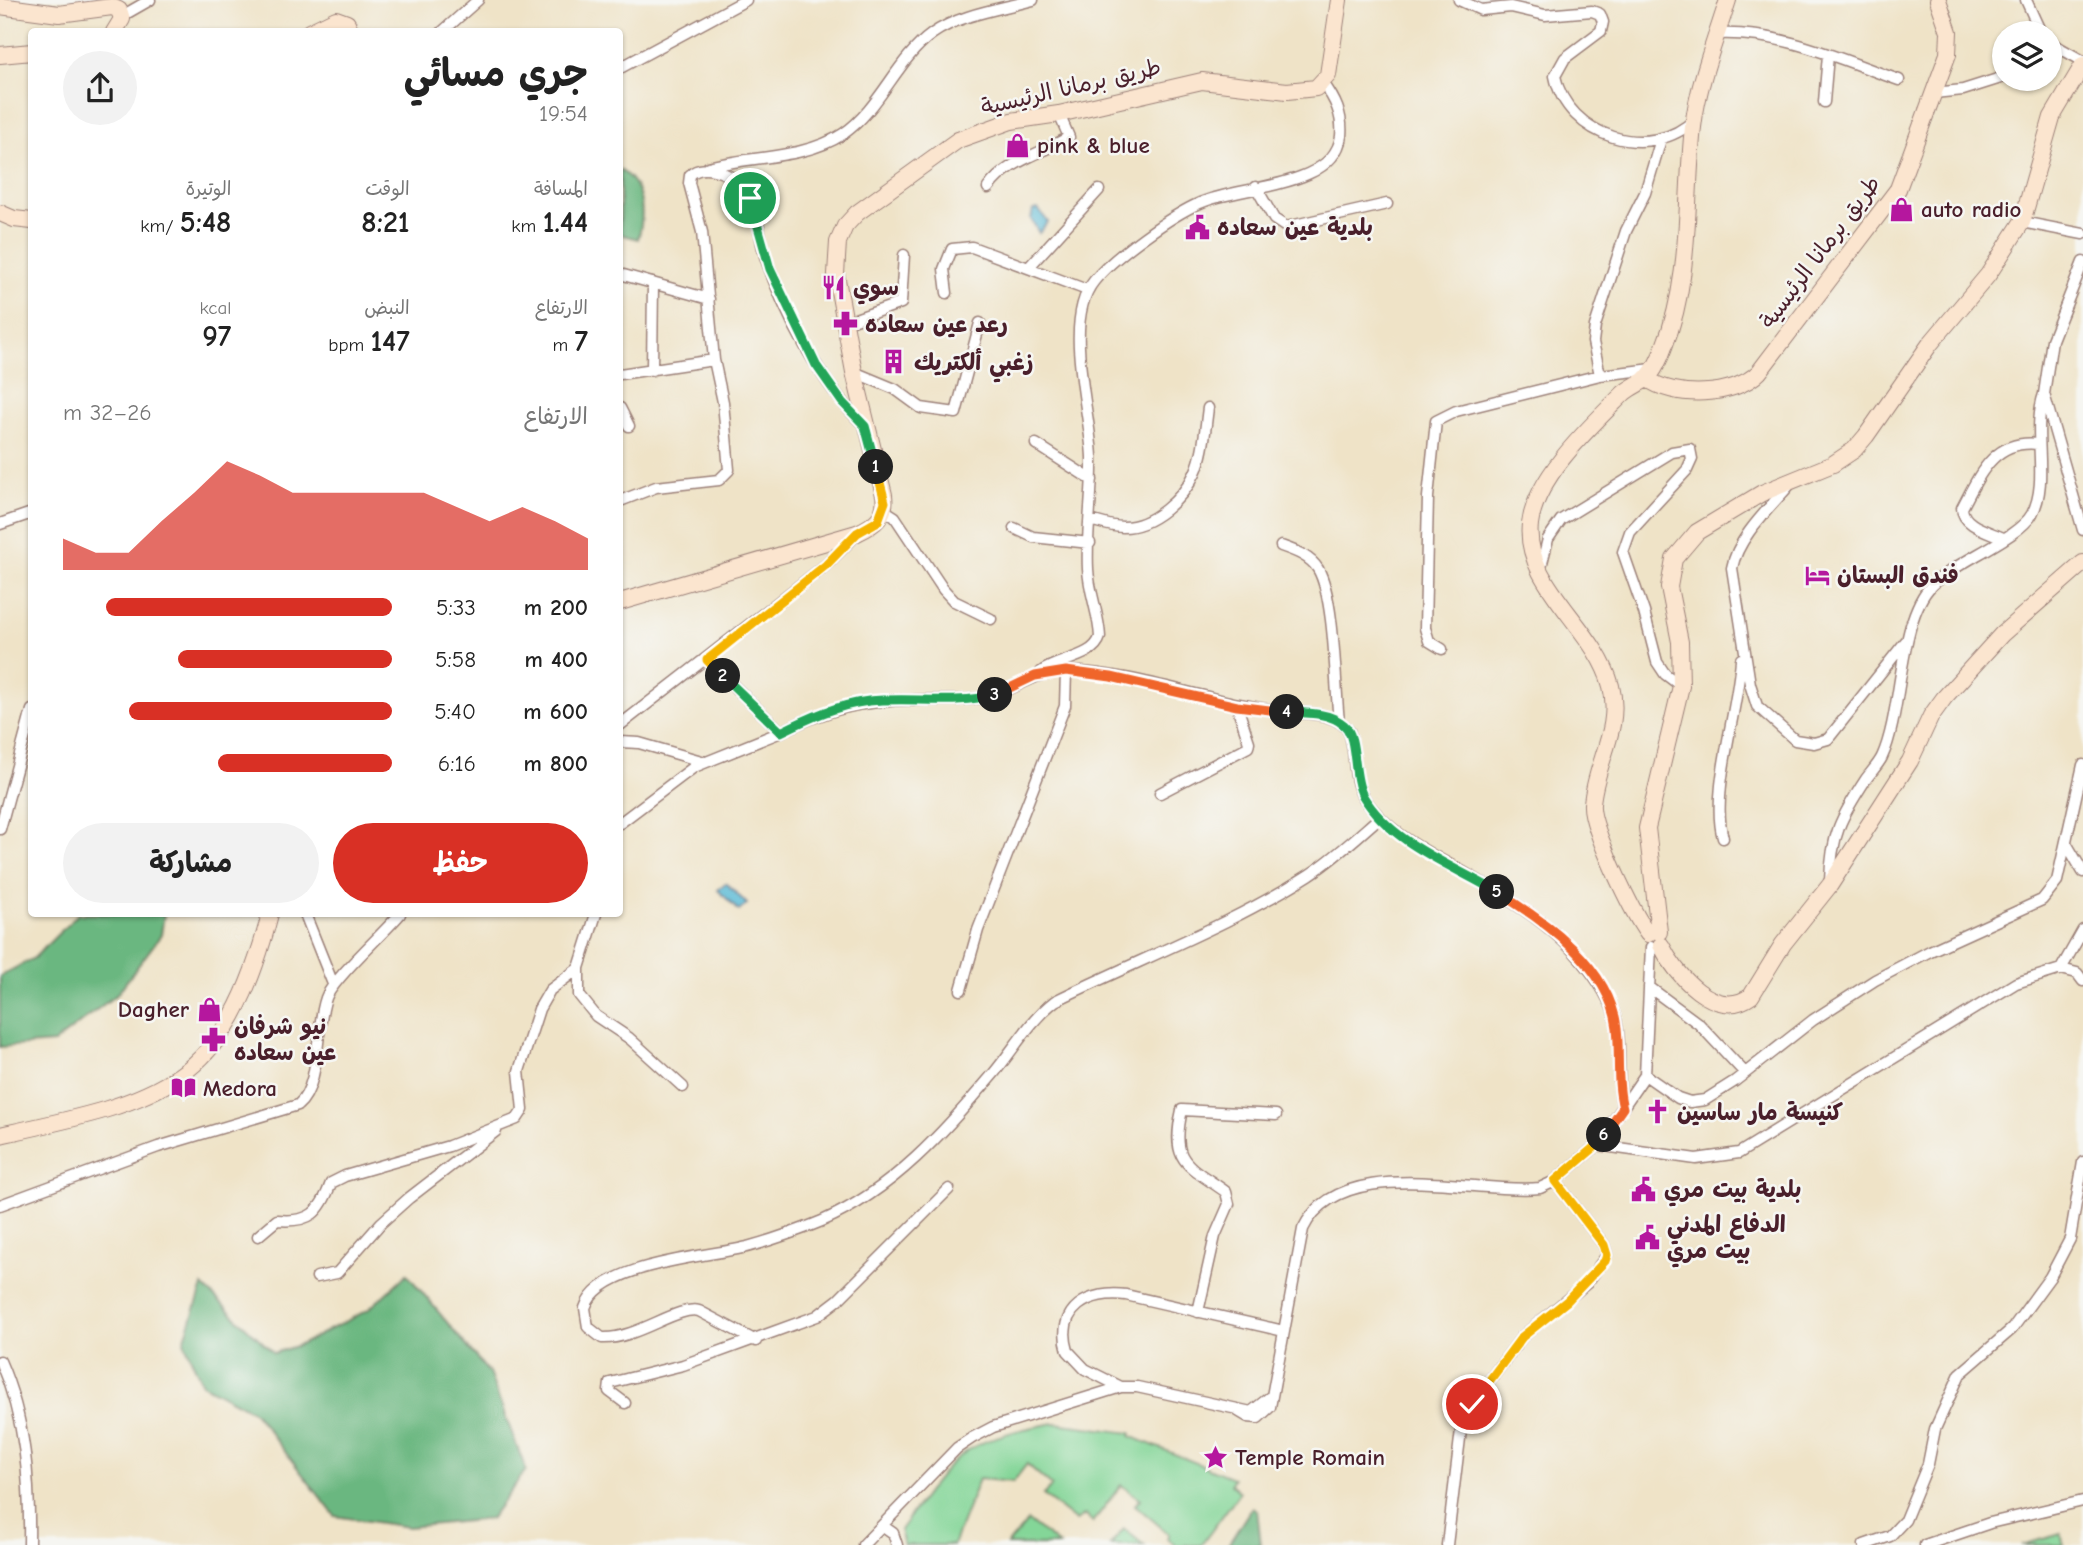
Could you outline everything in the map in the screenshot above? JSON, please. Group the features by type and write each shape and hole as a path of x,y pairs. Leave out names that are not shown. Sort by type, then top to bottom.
{"street":[{"path":"0,6 59,13 103,6 120,8 150,0"},
{"path":"446,28 478,0"},
{"path":"623,66 746,0"},
{"path":"623,500 656,487 697,485 727,475 730,465 713,360 702,232 689,179 696,170 823,144 841,135 864,115 933,33 956,22 1034,0"},
{"path":"623,821 705,762 816,715 849,705 881,701 984,698 1035,676 1060,660 1091,650 1099,641 1089,580 1092,480 1079,345 1082,307 1087,290 1122,254 1198,203 1316,171 1336,151 1341,130 1340,115 1332,94 1322,83 1328,75 1339,0"},
{"path":"1460,0 1481,10 1511,7 1545,15 1592,11 1600,14 1601,31 1565,58 1555,71 1560,94 1582,123 1598,132 1637,141 1661,139 1679,133 1695,119"},
{"path":"1728,0 1695,119 1682,275 1664,348 1647,372 1572,449 1539,494 1529,537 1540,573 1581,627 1607,672 1615,710 1592,808 1622,890 1667,958 1699,992 1715,1001 1744,1002 1751,996 1783,944 1830,885 1910,761 1931,716 1944,698 2002,634 2083,563"},
{"name":"طريق برمانا الرئيسية","path":"1647,372 1664,389 1730,390 1746,383 1759,372 1898,189 1934,93 1949,43 1947,19 1938,0"},
{"path":"2026,0 2036,21"},
{"path":"117,28 120,25 120,8"},
{"path":"317,28 336,19 347,23 349,28"},
{"path":"1717,34 1764,35 1899,80"},
{"path":"863,1545 957,1448 993,1427 1121,1387 1138,1387 1238,1411 1248,1418 1262,1417 1270,1407 1303,1229 1309,1215 1329,1198 1344,1192 1413,1181 1536,1188 1555,1181 1597,1145 1645,1075 1649,987 1655,939 1647,818 1671,735 1681,686 1680,642 1668,578 1674,559 1696,532 1795,478 1833,464 1854,450 1930,344 1988,275 2022,222 2052,117 2082,69 2062,50"},
{"path":"0,55 28,52"},
{"path":"1824,102 1828,55"},
{"name":"طريق برمانا الرئيسية","path":"884,510 884,495 865,426 844,323 835,259 841,233 850,220 958,140 1012,121 1059,114 1202,80 1287,91 1303,91 1322,83"},
{"path":"1934,93 1963,90 1992,81"},
{"path":"988,188 995,178 1027,156 1069,137 1059,114"},
{"path":"1600,375 1593,342 1595,326 1626,231 1645,193 1661,139"},
{"path":"708,167 740,185 748,193 770,269 816,365 842,402 865,426"},
{"path":"1256,187 1274,219 1286,227 1387,204"},
{"path":"1029,267 1099,190"},
{"path":"0,213 14,219 28,221"},
{"path":"2022,222 2083,234"},
{"path":"947,293 945,264 950,252 956,247 972,247 1087,290"},
{"path":"844,323 902,302 904,255"},
{"path":"1830,885 1835,831 1843,813 1881,759 1892,726 1907,641 1919,606 1931,585 1958,564 2023,525 2032,514 2038,497 2039,411 2052,340 2083,262"},
{"path":"623,275 709,299"},
{"path":"652,370 653,283"},
{"path":"854,372 895,389 921,408 956,412 980,323"},
{"path":"623,374 713,360"},
{"path":"1441,649 1429,641 1425,628 1428,497 1436,421 1456,411 1600,375 1647,372"},
{"path":"2044,394 2083,530"},
{"path":"1090,520 1115,527 1134,526 1157,516 1174,501 1196,473 1208,408"},
{"path":"623,414 629,426"},
{"path":"1036,444 1092,480"},
{"path":"2003,537 1969,522 1963,517 1962,508 1993,457 2012,445 2038,444"},
{"path":"1540,573 1548,539 1561,520 1672,452 1690,449 1692,454 1687,470 1630,532 1623,552 1644,612 1657,662 1665,674 1681,686"},
{"path":"1795,478 1752,529 1733,562 1732,578 1752,695 1757,706 1789,737 1807,743 1828,739 1839,729 1907,641"},
{"path":"623,601 857,533 878,521 884,510 895,517 943,589 954,601 991,619"},
{"path":"0,524 28,514"},
{"path":"1014,528 1033,537 1090,543"},
{"path":"623,723 826,565 857,533"},
{"path":"1281,546 1305,556 1320,574 1329,622 1339,722"},
{"path":"1723,838 1718,809 1735,715 1743,635"},
{"path":"707,660 781,732"},
{"path":"1035,676 1066,671 1111,677 1237,706 1320,715 1339,722 1351,736 1357,783 1380,817 1416,846 1527,911 1590,969 1612,1005 1617,1027 1618,1084 1623,1108"},
{"path":"961,990 978,930 1065,706 1066,671"},
{"path":"1160,793 1248,747 1250,743 1237,706"},
{"path":"0,829 28,725"},
{"path":"623,742 639,743 705,762"},
{"path":"1645,1075 1678,1098 1697,1102 1745,1073 1813,1020 1875,980 2042,900 2055,885 2083,765"},
{"path":"756,1341 699,1311 689,1309 648,1329 624,1336 602,1338 588,1327 584,1308 594,1292 647,1265 769,1240 824,1220 880,1189 922,1151 993,1074 1041,1011 1055,1000 1169,950 1252,907 1310,874 1380,817"},
{"path":"2066,842 2083,872"},
{"path":"258,917 265,933"},
{"path":"0,1135 106,1112 145,1096 191,1069 213,1047 227,1027 269,917"},
{"path":"307,917 333,985"},
{"path":"0,1205 158,1147 298,1105 305,1099 313,1078 323,1008 333,985 397,917"},
{"path":"595,917 579,968 579,995 586,1005 629,1038 683,1087"},
{"path":"2061,969 2083,930"},
{"path":"258,1236 276,1220 298,1222 322,1208 331,1183 345,1175 449,1146 517,1119 523,1110 519,1071 545,996 555,984 579,968"},
{"path":"1597,1145 1696,1158 1739,1153 2016,983 2061,969 2077,973 2083,981"},
{"path":"1649,987 1709,1033 1745,1073"},
{"path":"1198,1312 1215,1236 1229,1204 1226,1192 1191,1169 1179,1153 1178,1130 1182,1110 1276,1115"},
{"path":"317,1277 337,1273 390,1215 503,1124"},
{"path":"1864,1545 1890,1536 1905,1520 1928,1464 1936,1429 1960,1374 2012,1329 2050,1278 2070,1238 2083,1162"},
{"path":"1447,1545 1460,1437 1472,1404 1522,1337 1587,1283 1607,1255 1604,1245 1555,1181"},
{"path":"625,1403 610,1391 610,1383 683,1365 756,1341 817,1316 838,1300 949,1189"},
{"path":"1121,1387 1085,1369 1072,1357 1066,1333 1079,1304 1088,1297 1113,1293 1284,1331"},
{"path":"0,1361 22,1423 27,1466 29,1545"},
{"path":"1925,1545 1990,1524 2083,1501"},
{"path":"883,1526 893,1533 897,1545"}],"green space":[{"path":"623,172 634,184 641,201 642,220 638,239 623,235"},
{"path":"75,917 164,917 161,935 117,994 54,1043 0,1047 0,976 34,958"},
{"path":"407,1274 489,1373 526,1470 490,1519 408,1527 335,1516 254,1412 202,1384 184,1341 203,1286 274,1353 302,1344 368,1310"},
{"path":"1055,1423 1131,1433 1130,1436 1233,1478 1231,1484 1240,1492 1201,1545 1176,1545 1167,1538 1169,1534 1135,1505 1140,1499 1121,1485 1093,1522 1085,1515 1076,1521 1043,1495 1052,1486 1027,1464 1013,1482 979,1479 953,1545 904,1545 900,1530 939,1477 957,1458 998,1436"},
{"path":"1252,1507 1257,1510 1261,1545 1228,1545"},
{"path":"1028,1521 1059,1545 1007,1545"},
{"path":"1124,1529 1144,1545 1110,1545"},
{"path":"2061,1534 2064,1545 2022,1545"}],"water":[{"path":"1038,209 1048,222 1039,233 1031,219 1033,210"},
{"path":"726,883 747,904 739,911 718,890"}],"place":[{"name":"pink & blue","path":"1017,145"},
{"name":"auto radio","path":"1901,209"},
{"name":"بلدية عين سعاده","path":"1197,227"},
{"name":"سوي","path":"833,287"},
{"name":"رعد عين سعاده","path":"845,324"},
{"name":"زغبي ألكتريك","path":"894,362"},
{"name":"فندق البستان","path":"1817,575"},
{"name":"Dagher","path":"209,1009"},
{"name":"نيو شرفان عين سعاده","path":"214,1039"},
{"name":"Medora","path":"183,1088"},
{"name":"كنيسة مار ساسين","path":"1657,1112"},
{"name":"بلدية بيت مري","path":"1644,1189"},
{"name":"الدفاع المدني بيت مري","path":"1647,1237"},
{"name":"Temple Romain","path":"1215,1457"}],"route":[{"path":"750,198 770,269 816,365 842,402 865,426 885,502 878,521 857,533 826,565 707,660 781,732 816,715 849,705 869,701 984,698 1004,692 1035,676 1066,671 1111,677 1237,706 1333,718 1349,731 1357,783 1380,817 1416,846 1514,902 1546,926 1590,969 1612,1005 1617,1027 1619,1096 1623,1108 1597,1145 1555,1181 1604,1245 1607,1251 1605,1261 1587,1283 1522,1337 1472,1404"}]}
